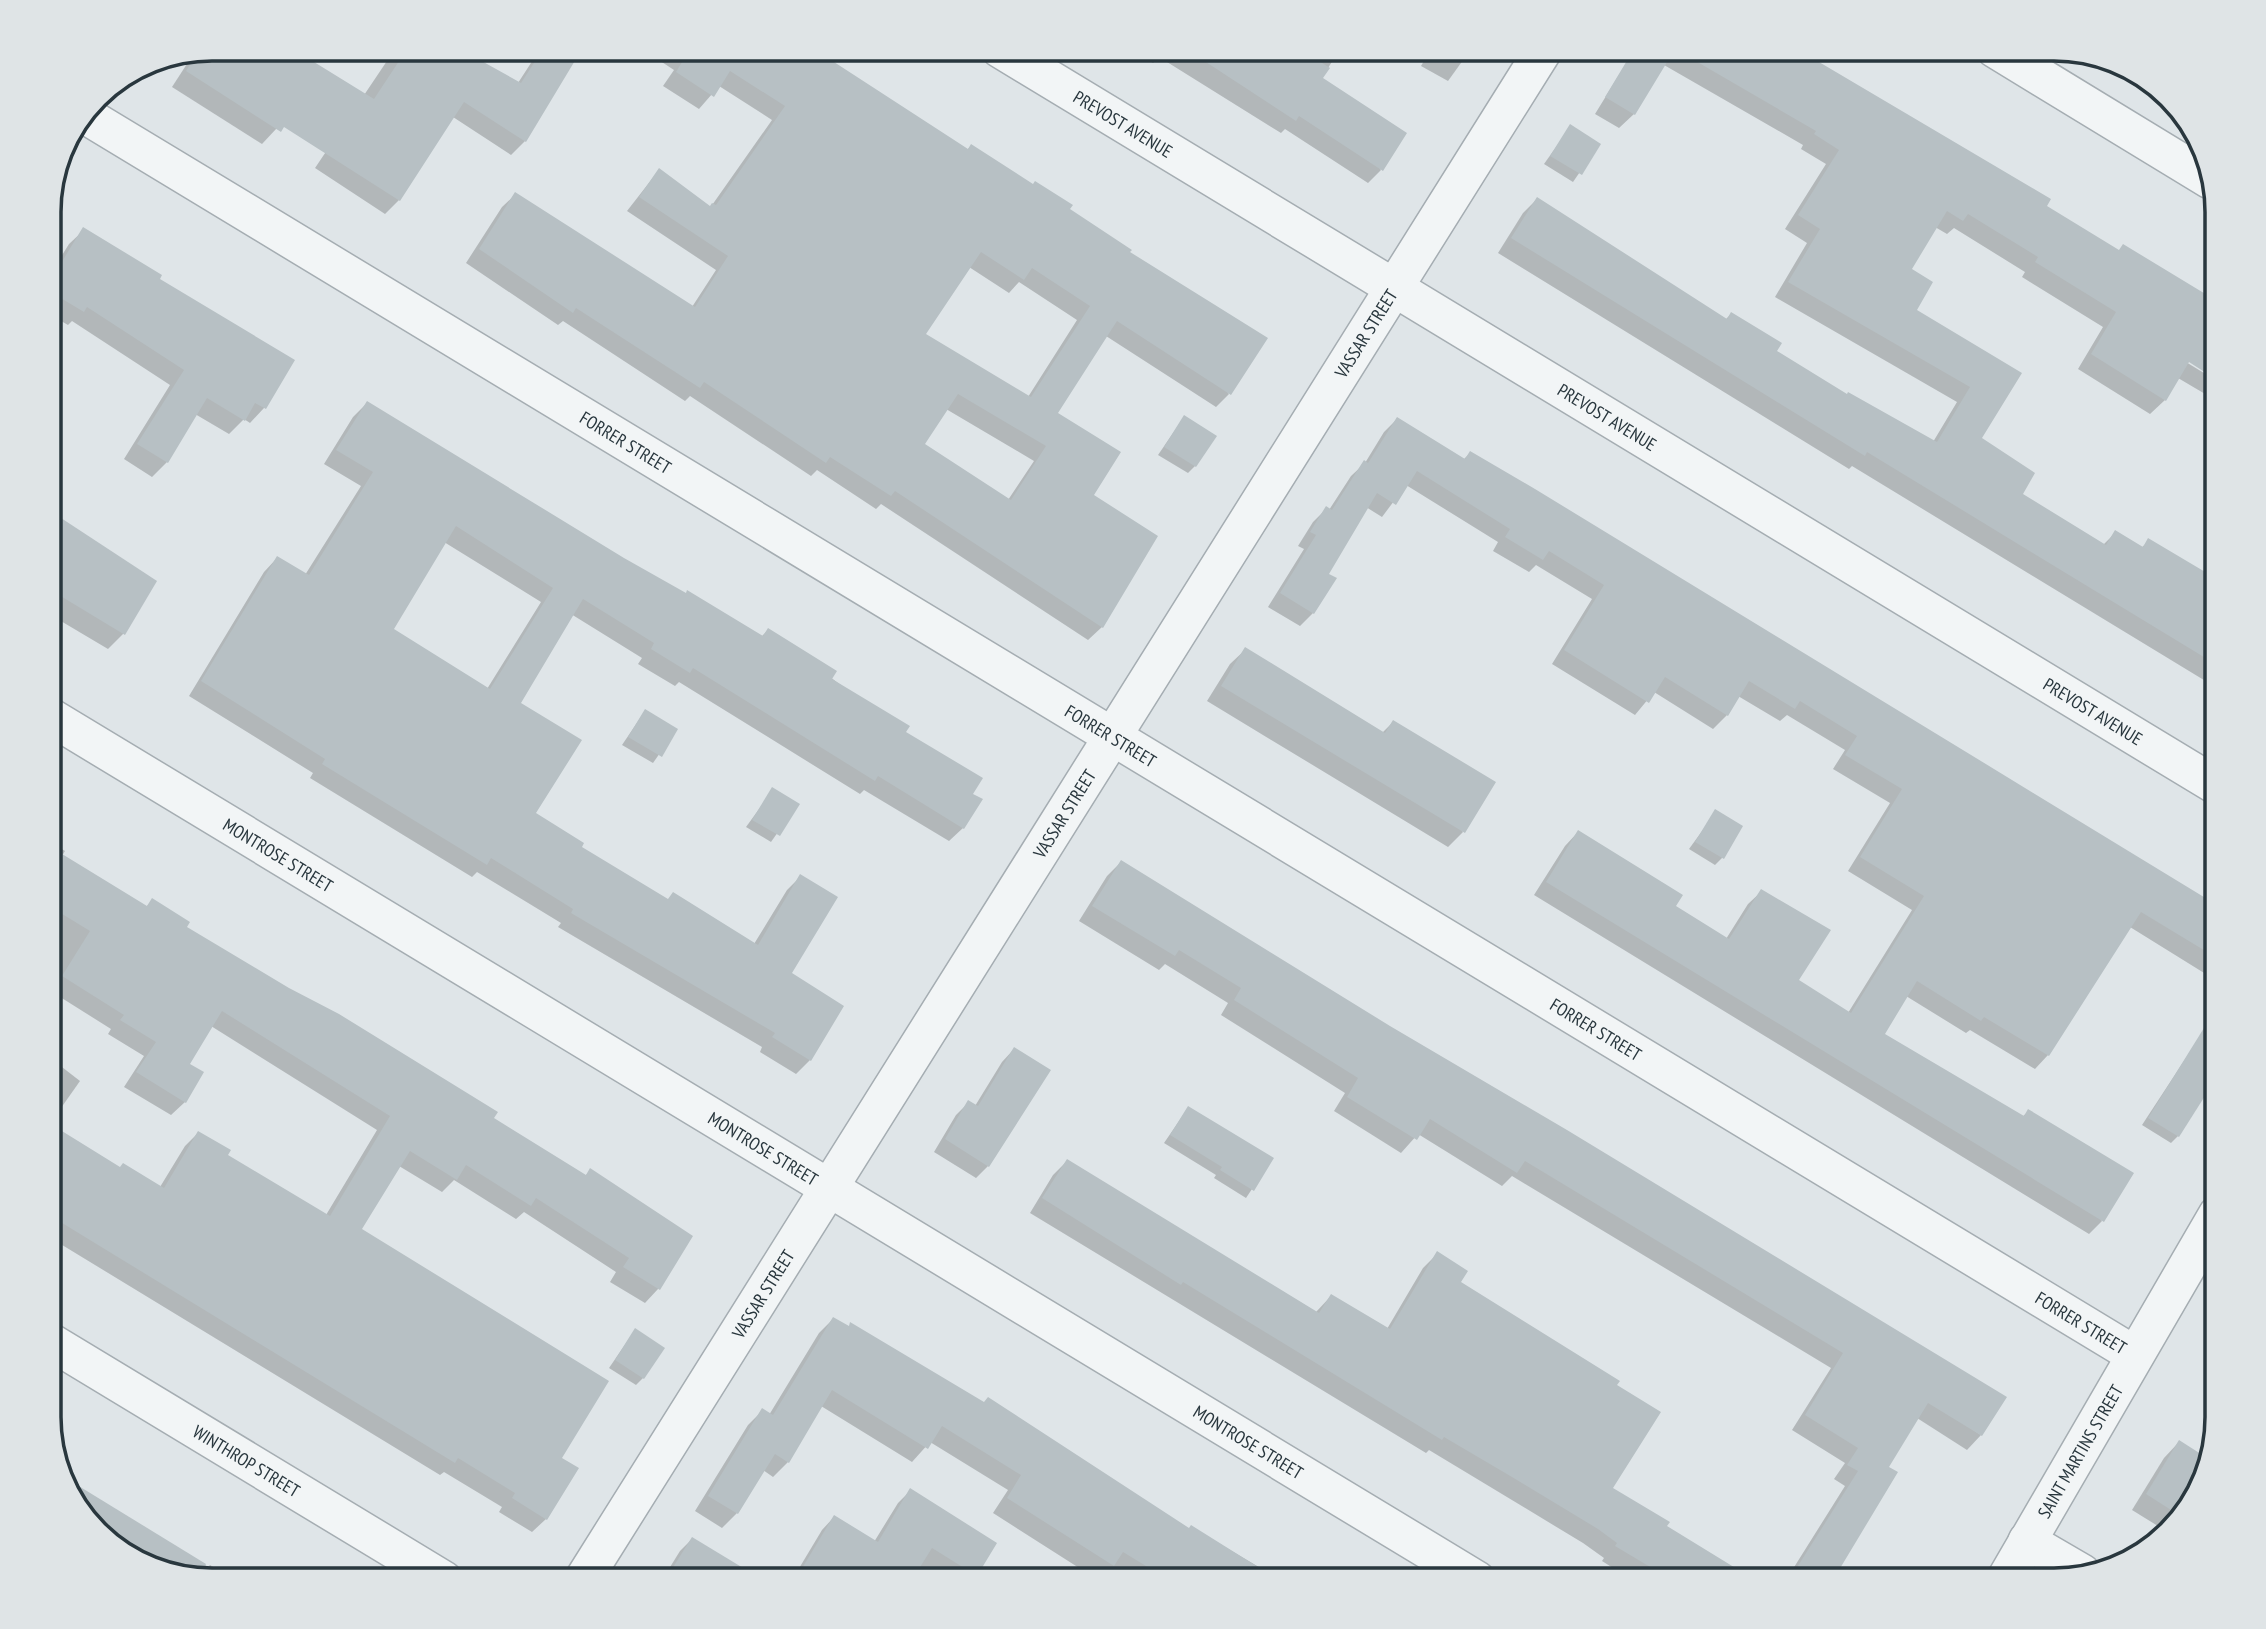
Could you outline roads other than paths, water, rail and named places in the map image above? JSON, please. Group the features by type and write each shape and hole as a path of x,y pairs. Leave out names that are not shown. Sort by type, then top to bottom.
{"street":[{"name":"PREVOST AVENUE","path":"1020,61 2205,779"},
{"name":"VASSAR STREET","path":"591,1568 1536,61"},
{"path":"2015,61 2200,174"},
{"name":"FORRER STREET","path":"92,120 2135,1355"},
{"name":"MONTROSE STREET","path":"62,724 1457,1568"},
{"name":"SAINT MARTINS STREET","path":"2012,1568 2205,1235"},
{"name":"WINTHROP STREET","path":"62,1349 424,1568"},
{"path":"2027,1541 2071,1566"}]}
